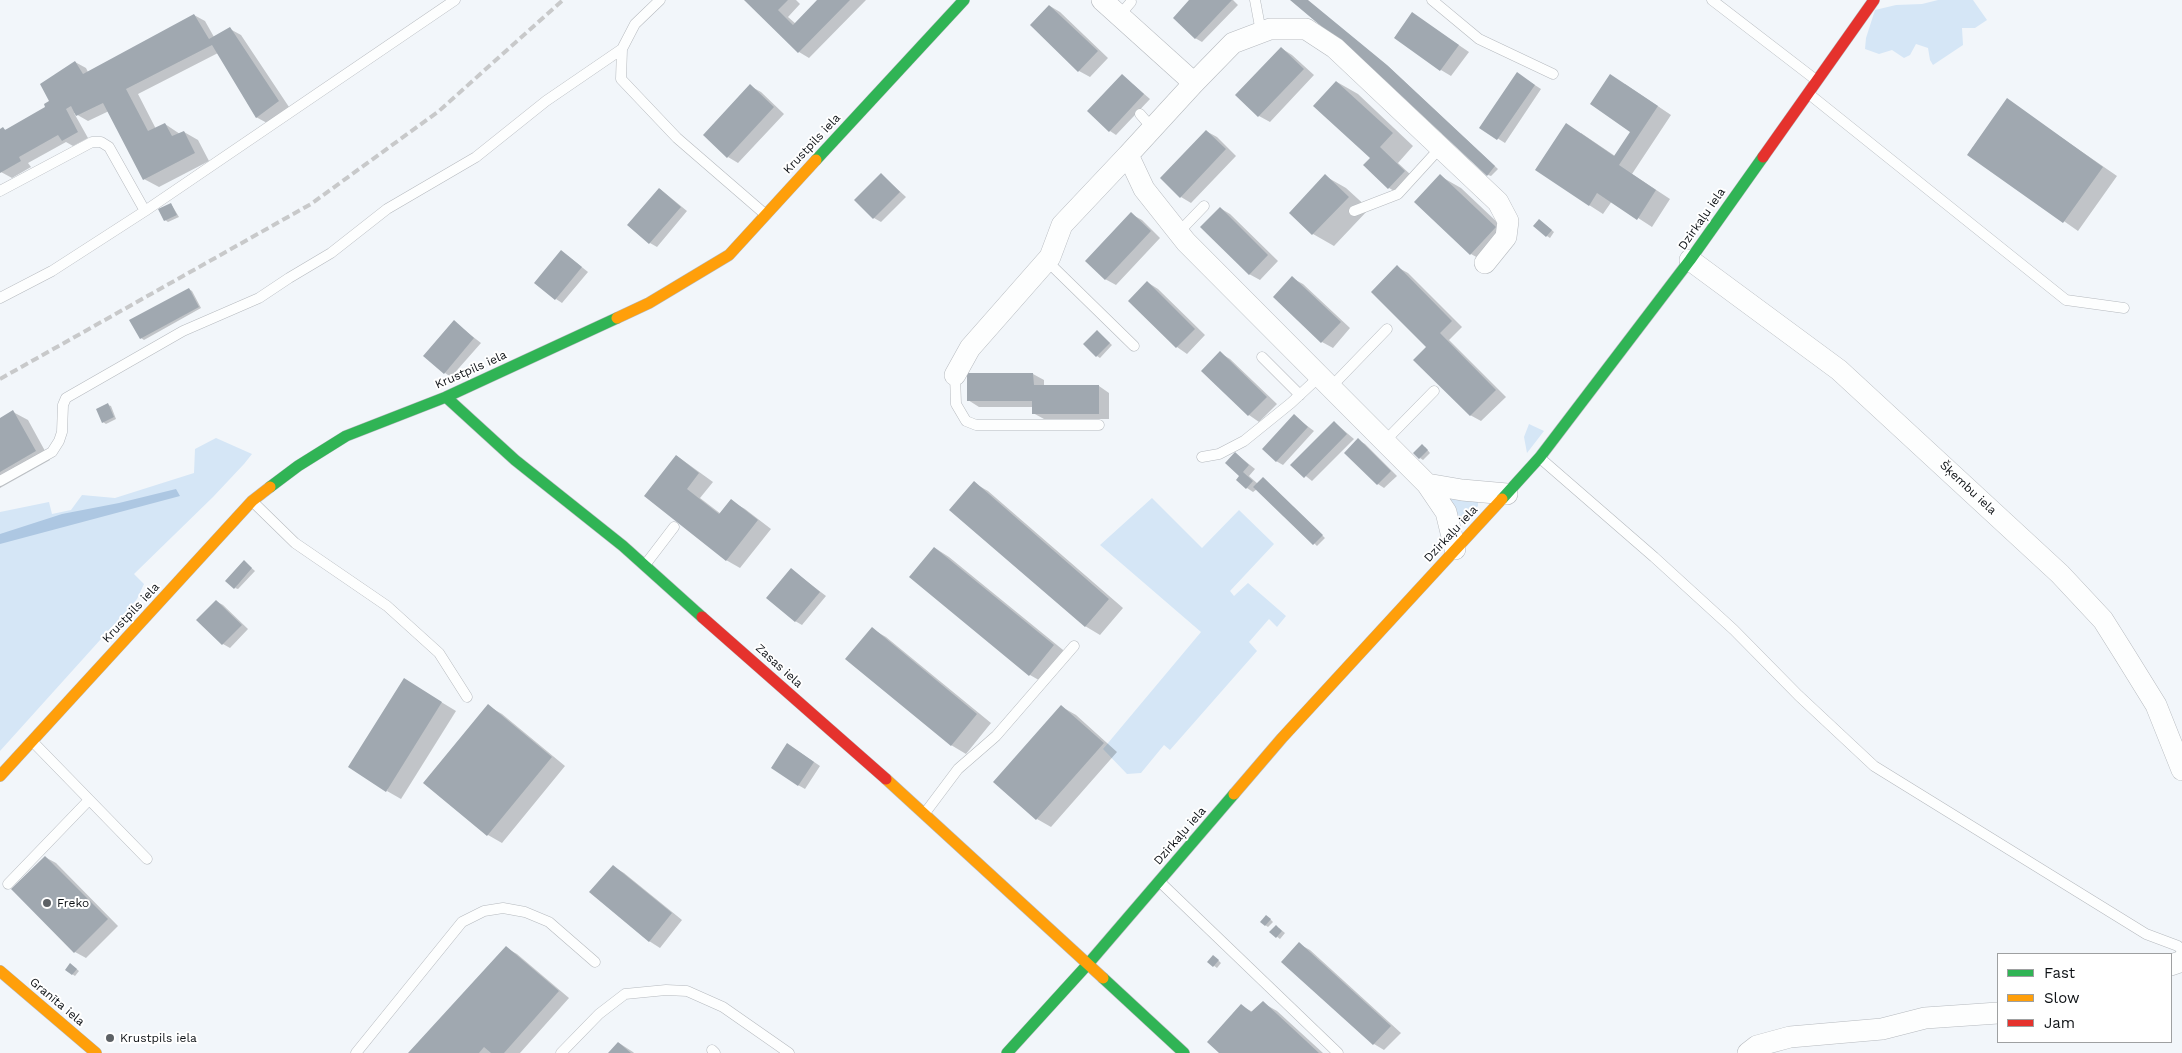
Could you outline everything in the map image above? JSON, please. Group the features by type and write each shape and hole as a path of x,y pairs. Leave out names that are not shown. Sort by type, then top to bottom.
{"street":[{"name":"Krustpils iela","path":"0,776 252,501 298,466 346,436 446,397 650,303 729,255 964,0"},
{"path":"1102,0 1125,9 1194,83"},
{"name":"Dzirkaļu iela","path":"1007,1053 1088,964 1282,738 1540,458 1690,260 1874,0"},
{"path":"955,375 970,348 1047,261 1062,225 1128,155 1146,121 1194,83 1233,43 1270,29 1306,30 1335,48 1498,202 1508,221 1506,236 1485,263"},
{"path":"1128,155 1144,189 1186,242 1427,484 1446,512 1455,549"},
{"name":"Šķembu iela","path":"1690,260 1839,370 2060,574 2103,620 2112,634 2156,705 2182,770"},
{"name":"Zasas iela","path":"446,397 516,460 644,565 924,813 1184,1053"},
{"path":"1427,484 1462,490 1507,494"},
{"name":"Granīta iela","path":"0,971 96,1053"},
{"path":"1753,1050 1790,1037 1882,1029 1926,1018 1997,1013"}],"lane":[{"path":"0,298 52,271 145,211 455,0"},
{"path":"660,0 635,24 622,49 621,79 676,138 766,215"},
{"path":"1255,0 1261,32"},
{"path":"1432,0 1479,39 1553,74"},
{"path":"1712,0 1817,81"},
{"path":"0,480 52,452 62,432 63,406 66,398 183,331 259,298 331,253 388,209 476,157 546,101 622,49"},
{"path":"1808,93 2066,300 2124,308"},
{"path":"0,191 92,142 101,142 109,147 145,211"},
{"path":"1354,211 1398,194 1440,148"},
{"path":"1179,232 1204,206"},
{"path":"1047,261 1134,346"},
{"path":"1202,457 1219,454 1244,441 1300,395 1326,382 1387,329"},
{"path":"1262,357 1300,395"},
{"path":"955,375 956,404 966,421 976,425 1099,425"},
{"path":"1385,441 1434,391"},
{"path":"1540,458 1654,557 1734,630 1798,696 1874,766 1956,819 2146,934 2178,946 2182,951"},
{"path":"252,501 295,543 387,606 439,653 467,697"},
{"path":"644,565 674,527"},
{"path":"924,813 958,769 996,736 1074,646"},
{"path":"32,741 88,801 147,859"},
{"path":"8,884 88,801"},
{"path":"1160,881 1338,1053"},
{"path":"356,1053 462,922 484,910 510,909 526,912 549,922 595,962"},
{"path":"562,1053 598,1014 624,994 666,990 687,991 723,1007 789,1053"}],"shaded area":[{"path":"1938,0 1973,0 1987,20 1975,28 1962,28 1963,45 1933,65 1928,48 1916,44 1910,55 1904,58 1892,50 1879,54 1865,49 1866,38 1875,10 1896,5 1922,4"},
{"path":"1529,424 1544,431 1527,453 1524,437"},
{"path":"216,438 252,454 213,497 134,574 144,584 137,599 0,751 0,512 49,502 52,514 71,510 82,495 115,498 194,473 195,449"},
{"path":"176,489 180,496 0,544 0,534 62,514"},
{"path":"1441,493 1478,499 1478,506 1468,516 1460,517"},
{"path":"1152,498 1202,548 1239,510 1274,544 1230,591 1234,596 1248,583 1286,616 1277,627 1269,619 1249,642 1257,651 1170,750 1164,745 1141,773 1127,774 1103,749 1201,632 1100,545"}],"building":[{"path":"744,0 788,0 778,10 793,25 817,0 850,0 798,53"},
{"path":"1189,0 1232,0 1195,39 1173,18"},
{"path":"1290,0 1308,0 1387,65 1495,166 1487,176 1378,74"},
{"path":"1049,5 1098,51 1078,72 1030,25"},
{"path":"1412,12 1459,45 1440,71 1394,38"},
{"path":"194,14 209,39 230,27 279,101 256,118 212,45 126,89 148,131 165,123 172,136 184,131 195,153 143,180 103,103 76,116 71,106 66,109 78,132 62,141 58,135 19,157 21,161 0,173 0,129 3,127 5,130 45,107 44,104 49,101 40,84 75,61 83,74"},
{"path":"1281,47 1304,69 1258,117 1235,95"},
{"path":"1517,72 1535,85 1497,140 1479,128"},
{"path":"1122,74 1144,94 1109,132 1087,111"},
{"path":"1610,74 1658,106 1619,165 1656,190 1637,220 1597,193 1589,206 1535,170 1566,123 1614,156 1630,132 1590,104"},
{"path":"1336,81 1393,133 1380,147 1405,171 1388,189 1363,165 1370,158 1313,106"},
{"path":"750,84 774,107 727,158 703,135"},
{"path":"2007,98 2103,167 2063,223 1967,155"},
{"path":"1206,130 1226,149 1180,198 1160,178"},
{"path":"881,173 900,192 873,219 854,200"},
{"path":"1325,174 1349,197 1312,235 1289,213"},
{"path":"1440,174 1496,227 1470,255 1414,202"},
{"path":"659,188 681,207 649,244 627,225"},
{"path":"171,203 177,215 164,221 158,209"},
{"path":"1220,207 1268,255 1249,275 1200,227"},
{"path":"1131,212 1151,231 1105,280 1085,261"},
{"path":"1539,219 1552,230 1546,237 1533,226"},
{"path":"561,250 582,267 555,300 534,283"},
{"path":"1397,265 1452,321 1440,333 1496,390 1470,416 1413,360 1426,347 1371,292"},
{"path":"1292,276 1341,322 1321,343 1273,297"},
{"path":"1147,281 1195,329 1176,348 1128,301"},
{"path":"189,288 199,307 140,339 129,320"},
{"path":"454,320 474,338 444,374 423,356"},
{"path":"1097,330 1110,343 1096,357 1083,344"},
{"path":"1220,351 1267,397 1248,416 1201,371"},
{"path":"967,373 1033,373 1034,385 1099,385 1099,414 1032,414 1032,401 967,401"},
{"path":"108,403 114,417 102,423 96,409"},
{"path":"13,410 36,451 0,472 0,418"},
{"path":"1294,414 1308,427 1276,462 1262,449"},
{"path":"1334,421 1347,434 1304,478 1290,465"},
{"path":"1358,438 1391,471 1377,485 1344,453"},
{"path":"1422,444 1428,450 1419,459 1413,453"},
{"path":"1235,452 1249,465 1243,472 1253,481 1246,489 1236,480 1239,476 1225,463"},
{"path":"676,455 699,473 687,489 719,514 731,499 758,520 726,561 644,496"},
{"path":"1263,477 1323,535 1313,545 1253,487"},
{"path":"974,481 1109,599 1085,627 949,510"},
{"path":"934,547 1054,645 1029,676 909,577"},
{"path":"244,560 252,568 234,589 225,581"},
{"path":"791,568 820,592 795,622 766,598"},
{"path":"216,600 242,625 222,645 196,620"},
{"path":"872,627 977,714 951,746 845,659"},
{"path":"404,678 442,702 386,792 348,767"},
{"path":"488,704 552,757 487,836 423,783"},
{"path":"1061,705 1104,743 1036,820 993,782"},
{"path":"787,743 814,762 798,786 771,768"},
{"path":"45,856 108,919 74,953 11,889"},
{"path":"613,865 672,913 649,942 589,892"},
{"path":"1266,915 1271,919 1265,926 1260,922"},
{"path":"1276,925 1282,931 1276,938 1269,932"},
{"path":"1299,942 1391,1026 1373,1045 1281,962"},
{"path":"506,946 559,991 504,1053 491,1053 484,1047 479,1053 408,1053"},
{"path":"1213,955 1219,960 1213,967 1207,962"},
{"path":"70,963 77,969 72,975 65,970"},
{"path":"1263,1001 1319,1053 1219,1053 1207,1042 1241,1004 1251,1012"},
{"path":"618,1042 631,1053 608,1053"}],"railway":[{"path":"0,379 311,204 439,111 563,0"}],"traffic: fast":[{"path":"816,160 964,0"},
{"path":"1502,499 1540,457 1690,260 1763,157"},
{"path":"270,487 298,466 346,436 446,397 617,318"},
{"path":"446,397 515,460 623,546 702,617"},
{"path":"1007,1053 1088,964 1234,794"},
{"path":"1103,978 1184,1053"}],"traffic: slow":[{"path":"617,318 649,303 729,255 816,160"},
{"path":"0,776 252,501 270,487"},
{"path":"1234,794 1282,738 1502,499"},
{"path":"886,779 1103,978"},
{"path":"0,971 96,1053"}],"traffic: jam":[{"path":"1763,157 1874,0"},
{"path":"702,617 886,779"}],"place":[{"name":"Freko","path":"47,903"},
{"name":"Krustpils iela","path":"110,1038"}]}
